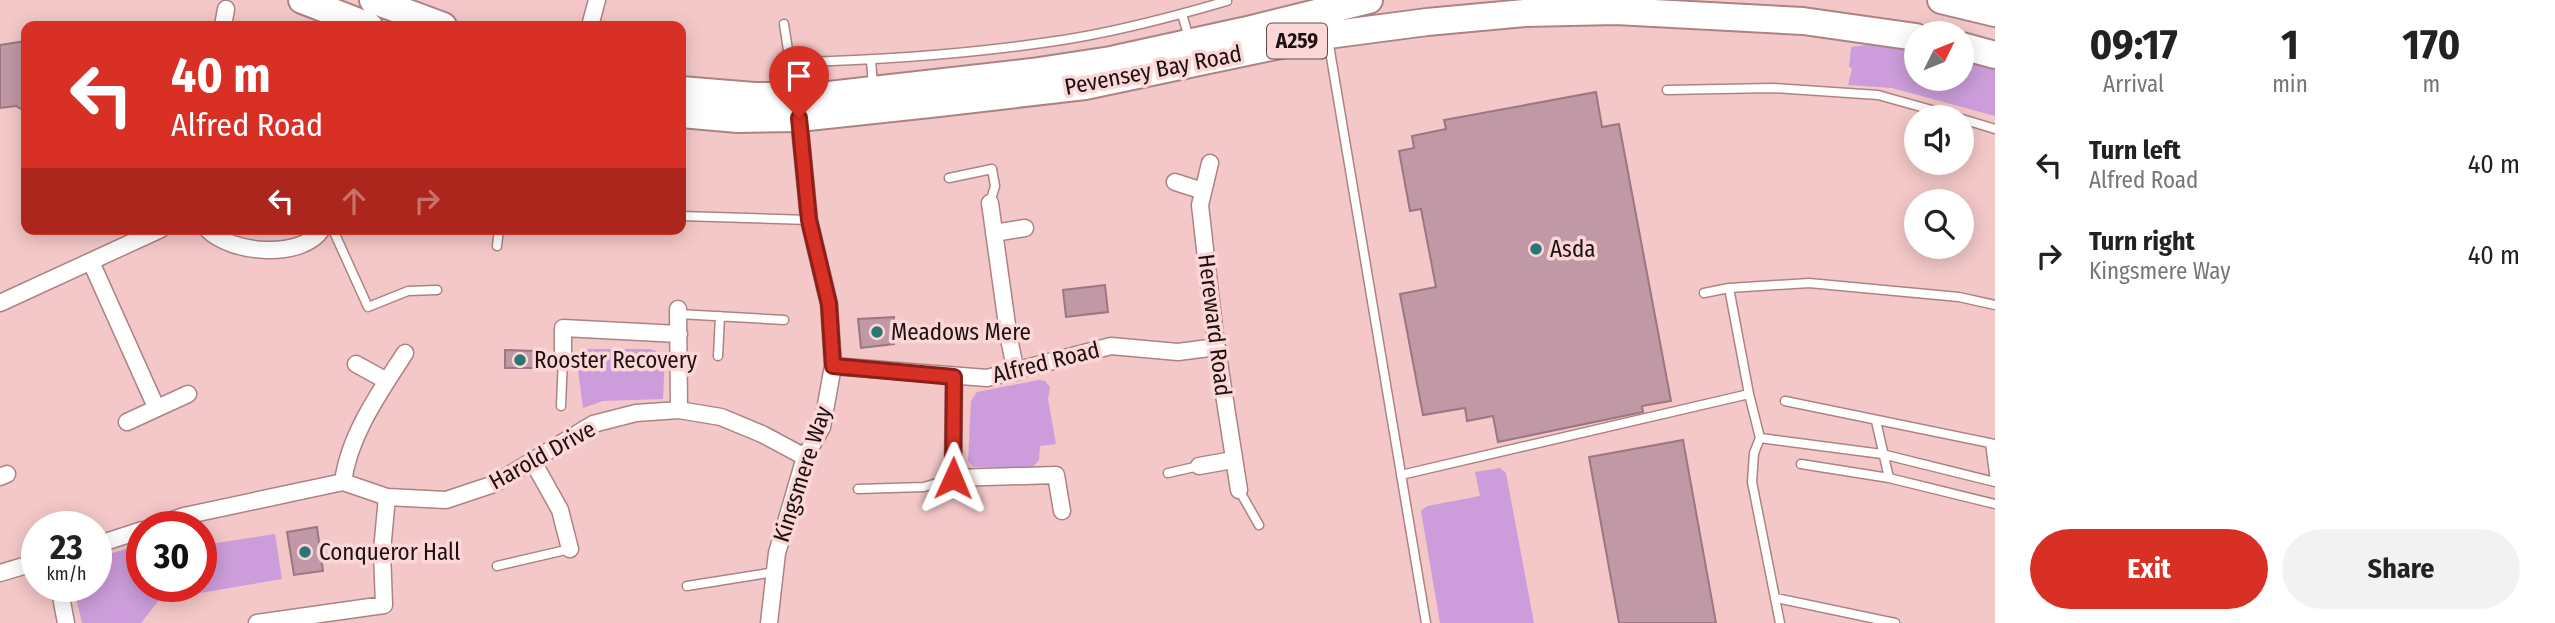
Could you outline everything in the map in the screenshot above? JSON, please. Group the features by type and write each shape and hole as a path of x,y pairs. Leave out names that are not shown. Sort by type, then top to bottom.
{"main road":[{"path":"302,0 356,21"},
{"path":"373,0 430,21"},
{"name":"Pevensey Bay Road","path":"686,90 768,96 820,96 1046,70 1111,60 1190,43 1369,0"},
{"path":"1941,0 1995,13"},
{"name":"Pevensey Bay Road","path":"686,114 738,119 799,118 1085,86 1328,35 1525,13 1616,11 1803,21 1904,35"},
{"path":"1974,49 1995,55"}],"street":[{"path":"591,21 597,0"},
{"path":"224,21 226,9"},
{"name":"Kingsmere Way","path":"769,623 777,553 805,457 822,427 833,366 829,304 809,220 799,118"},
{"name":"Hereward Road","path":"1210,163 1200,205 1217,346 1239,490"},
{"path":"1175,182 1203,191"},
{"path":"990,203 1016,372"},
{"path":"994,233 1025,228"},
{"path":"0,303 148,235"},
{"path":"217,235 232,244 284,250 300,247 318,235"},
{"path":"91,262 156,407"},
{"path":"678,312 679,410"},
{"path":"563,357 563,328 679,334"},
{"name":"Alfred Road","path":"833,366 954,377 986,377 1016,372 1111,346 1178,352 1217,346"},
{"path":"207,511 343,482 345,464 354,441 405,353"},
{"path":"356,364 387,381"},
{"path":"954,377 953,478 1056,475 1062,511"},
{"path":"127,422 188,394"},
{"name":"Harold Drive","path":"343,482 387,497 446,500 494,484 593,424 636,413 679,410 721,417 762,433 805,457"},
{"path":"532,460 560,510 570,549"},
{"path":"1199,466 1233,460"},
{"path":"257,623 384,605 382,551 387,497"},
{"path":"0,573 21,567"},
{"path":"62,602 66,623"}],"lane":[{"path":"784,24 788,50 797,62 871,60 1051,42 1182,14 1227,1"},
{"path":"1182,14 1190,43"},
{"path":"1328,35 1426,623"},
{"path":"871,60 873,89"},
{"path":"1667,90 1773,88 1878,95 1913,105"},
{"path":"1974,123 1995,129"},
{"path":"949,178 992,169 995,186 990,203"},
{"path":"686,216 809,220"},
{"path":"335,235 368,307 408,291 437,289"},
{"path":"498,246 499,235"},
{"path":"1704,293 1730,288 1809,283 1959,297 1995,305"},
{"path":"1730,288 1749,394 1760,438 1754,453 1752,482 1780,623"},
{"path":"678,312 784,320"},
{"path":"719,356 720,316"},
{"path":"561,406 563,357"},
{"path":"1401,475 1749,394"},
{"path":"1760,438 1882,454 1995,481 1993,444 1785,401"},
{"path":"1876,421 1889,478"},
{"path":"1801,464 1889,478 1995,504"},
{"path":"1168,473 1199,466"},
{"path":"859,489 924,487 953,478"},
{"path":"1239,490 1259,525"},
{"path":"497,566 570,549"},
{"path":"687,586 775,572"},
{"path":"1776,598 1895,623"}],"shaded area":[{"path":"1881,43 1904,47 1904,91 1974,91 1974,62 1995,66 1995,116 1974,110 1974,105 1955,105 1892,88 1848,85 1852,68 1849,67 1851,47"},
{"path":"587,349 651,349 665,356 663,399 603,401 583,408 577,363"},
{"path":"1045,381 1050,387 1048,399 1056,444 1040,446 1039,460 1032,468 974,467 968,461 971,401 977,392"},
{"path":"1500,468 1506,473 1534,623 1440,623 1421,511 1427,506 1480,496 1475,472"},
{"path":"275,534 282,579 217,590 217,543"},
{"path":"126,549 126,602 157,602 141,623 82,623 77,602 112,602 112,553"}],"building":[{"path":"21,42 21,109 16,106 0,108 0,45"},
{"name":"Asda","path":"1596,92 1602,127 1619,124 1671,401 1642,406 1643,412 1498,442 1493,416 1467,421 1465,408 1423,415 1400,294 1436,287 1421,209 1410,211 1399,151 1414,148 1412,136 1446,129 1444,120"},
{"path":"1105,285 1108,312 1066,317 1063,290"},
{"name":"Meadows Mere","path":"894,317 894,344 861,348 858,319"},
{"name":"Rooster Recovery","path":"505,350 534,351 534,368 505,368"},
{"path":"1683,440 1716,623 1619,623 1589,457"},
{"name":"Conqueror Hall","path":"317,527 323,571 294,575 287,532"}],"place":[{"name":"Asda","path":"1536,249"},
{"name":"Meadows Mere","path":"877,332"},
{"name":"Rooster Recovery","path":"520,360"},
{"name":"Conqueror Hall","path":"305,552"}],"route":[{"path":"799,118 809,220 829,304 833,366 954,377 953,478"}]}
